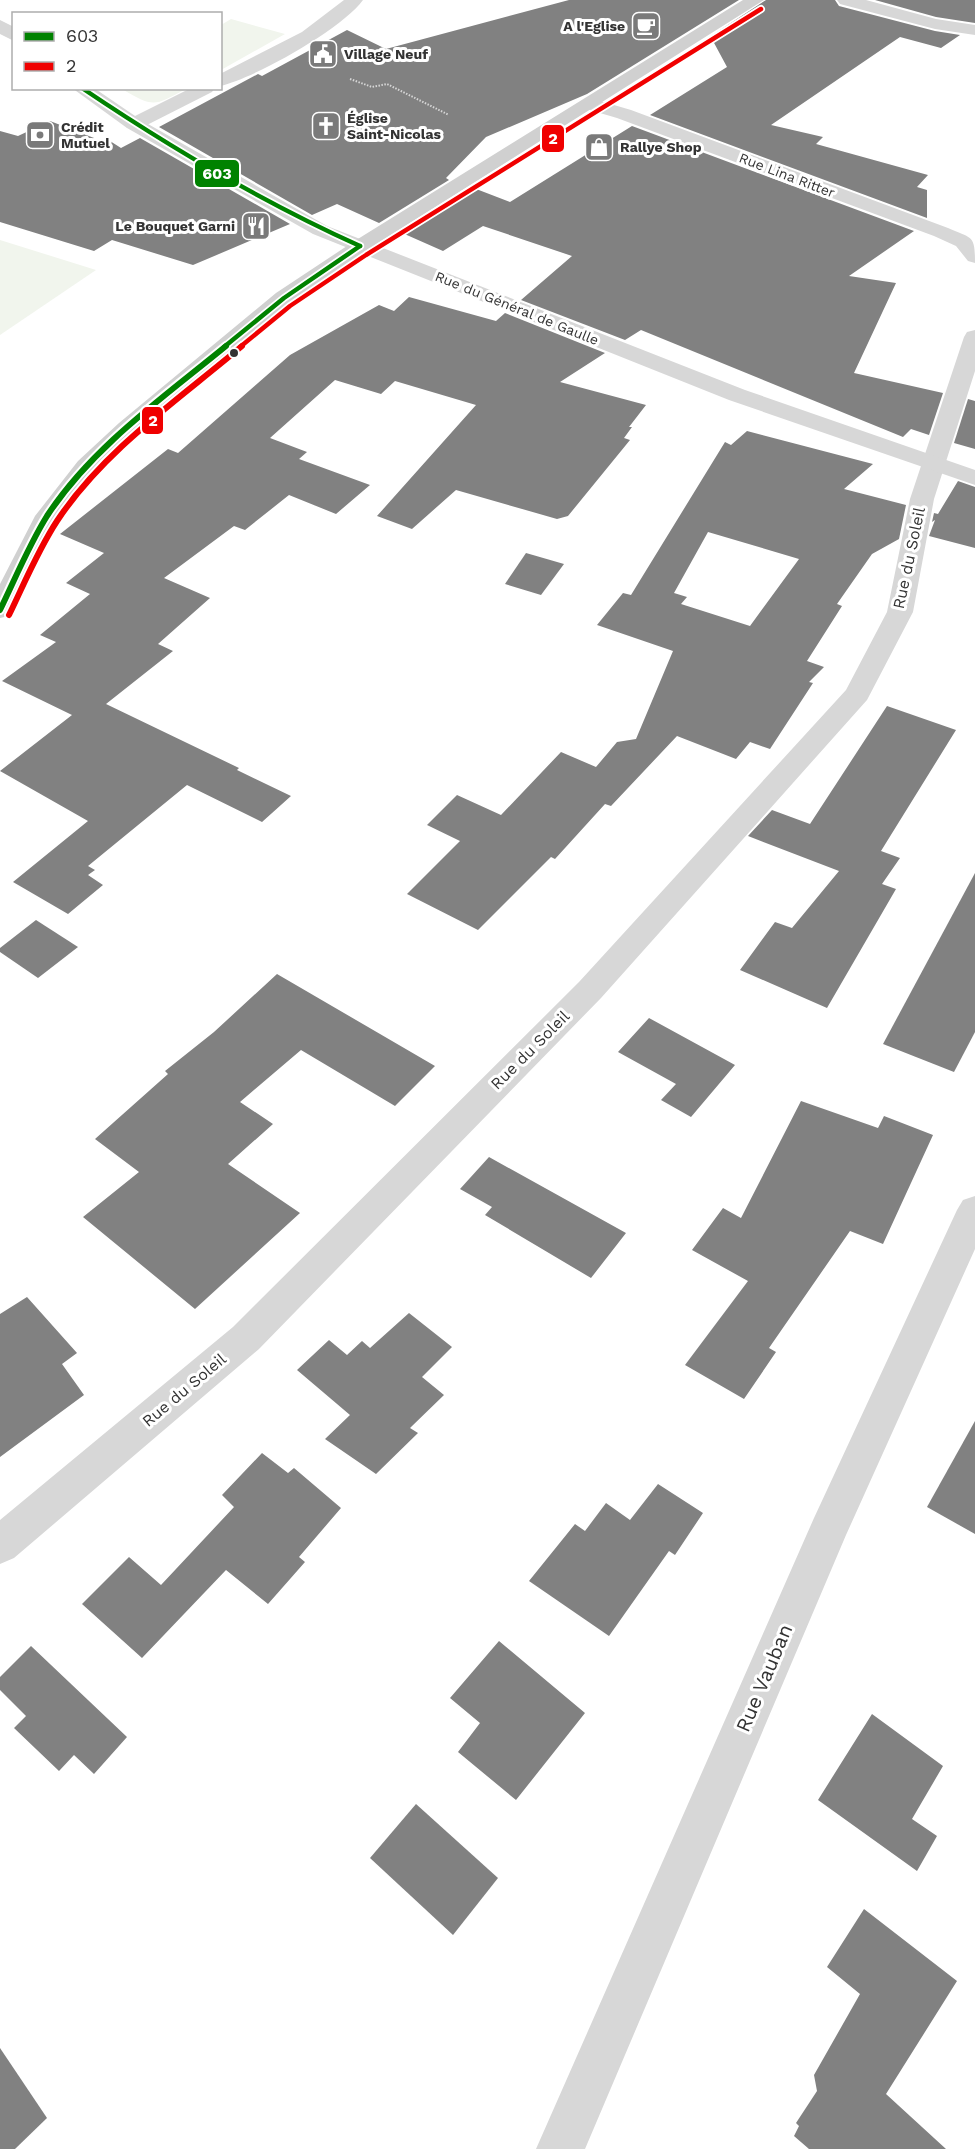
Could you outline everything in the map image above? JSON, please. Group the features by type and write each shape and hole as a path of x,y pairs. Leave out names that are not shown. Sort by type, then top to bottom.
{"main road":[{"path":"0,610 47,516 86,466 127,428 284,298 360,246 755,0"}],"street":[{"path":"222,80 302,39 328,22 354,0"},
{"path":"846,0 935,24 975,30"},
{"path":"0,25 12,34"},
{"name":"Rue du Général de Gaulle","path":"84,90 134,124 303,220 360,246 737,395 975,478"},
{"path":"134,124 202,90"},
{"name":"Rue Lina Ritter","path":"590,104 624,114 941,232 963,242 975,257"},
{"path":"934,465 975,337"},
{"name":"Rue du Soleil","path":"0,1545 246,1338 590,990 857,694 900,612 922,499 934,465"},
{"name":"Rue Vauban","path":"560,2149 824,1542 975,1210"}],"path":[{"path":"350,79 372,87 387,84 449,115"}],"shaded area":[{"path":"231,19 285,34 222,69 222,24"},
{"path":"124,90 184,90 160,101 148,102"},
{"path":"0,240 96,270 0,335"}],"building":[{"path":"569,0 739,0 587,94 486,137 446,178 449,180 379,223 337,204 312,215 159,127 258,74 262,76 347,30 386,49"},
{"path":"766,0 835,0 839,6 935,31 960,35 941,48 900,37 771,125 823,137 816,144 928,175 917,187 927,190 927,218 650,115 727,67 713,41 682,55"},
{"path":"875,0 975,0 975,23 936,17"},
{"path":"50,121 107,143 110,141 121,148 140,138 290,224 193,265 112,240 94,251 0,222 0,131 18,136"},
{"path":"632,126 914,231 849,276 896,283 854,373 943,393 929,435 911,429 903,437 641,330 625,340 521,300 572,256 483,226 443,251 400,232 471,187 510,202"},
{"path":"409,297 496,321 505,313 605,353 560,382 646,405 629,427 632,427 624,438 630,440 568,516 557,519 456,490 412,529 377,516 476,405 395,381 381,394 335,380 270,438 307,452 299,459 370,485 336,514 289,495 245,530 234,526 164,578 210,598 158,644 173,651 106,704 239,768 237,770 291,796 262,822 187,785 88,866 95,870 88,875 103,885 68,914 13,882 88,821 0,771 72,715 2,681 56,642 40,635 90,594 66,583 104,553 60,534 168,449 178,453 290,355 379,305 394,311"},
{"path":"968,399 975,401 975,449 954,443"},
{"path":"747,431 873,464 844,489 906,505 899,539 872,554 837,604 842,606 807,661 824,667 809,682 813,683 770,749 750,742 736,759 677,736 611,806 605,804 555,859 551,857 478,930 407,894 460,841 427,825 457,795 501,815 561,752 596,767 617,742 636,739 673,651 597,625 623,593 631,595 725,442 731,445","holes":["708,532 799,559 750,626 681,604 687,597 674,593"]},
{"path":"958,481 975,487 975,548 929,536 935,520 932,522 934,513 938,514"},
{"path":"526,553 564,564 541,595 505,584"},
{"path":"887,706 956,730 881,851 900,858 882,884 896,889 827,1008 740,970 775,922 792,928 839,871 748,836 772,810 810,824"},
{"path":"975,873 975,1032 954,1072 883,1044"},
{"path":"36,920 78,947 38,978 0,952 0,948"},
{"path":"277,974 435,1066 395,1106 301,1050 240,1102 273,1124 228,1164 300,1213 195,1309 83,1217 139,1172 95,1139 168,1074 165,1071 214,1032"},
{"path":"649,1018 735,1065 691,1117 661,1100 676,1084 618,1052"},
{"path":"801,1101 878,1128 884,1116 933,1135 883,1244 850,1231 769,1348 776,1352 744,1399 685,1365 748,1281 692,1250 723,1208 741,1218"},
{"path":"489,1157 626,1233 591,1278 485,1215 492,1207 460,1189"},
{"path":"27,1297 77,1353 62,1364 84,1395 0,1457 0,1314"},
{"path":"409,1313 452,1347 422,1377 444,1395 410,1428 418,1433 376,1474 325,1439 350,1415 297,1370 329,1340 347,1355 362,1341 370,1348"},
{"path":"975,1421 975,1534 927,1507"},
{"path":"262,1453 288,1473 294,1468 341,1508 299,1557 305,1562 268,1604 226,1570 142,1658 82,1604 129,1557 161,1585 234,1507 222,1495"},
{"path":"658,1484 703,1513 675,1555 669,1551 609,1636 529,1581 575,1524 585,1531 606,1503 630,1520"},
{"path":"499,1641 585,1713 516,1800 458,1752 480,1723 450,1698"},
{"path":"31,1646 127,1737 94,1774 74,1755 59,1771 14,1728 26,1716 0,1690 0,1677"},
{"path":"872,1714 943,1766 912,1819 937,1836 917,1871 818,1800"},
{"path":"416,1804 498,1878 453,1935 370,1858"},
{"path":"864,1909 957,1981 886,2094 946,2149 809,2149 794,2136 799,2126 796,2123 817,2091 814,2075 860,1994 827,1967"},
{"path":"0,2048 47,2118 15,2149 0,2149"}],"transit line":[{"name":"2","path":"9,615 56,522 94,473 134,436 290,306 366,255 761,9"},
{"name":"603","path":"85,90 217,174 288,212 360,246"},
{"name":"603","path":"0,610 47,516 86,466 127,428 284,298 360,246"}],"place":[{"name":"A l'Eglise","path":"646,26"},
{"name":"Village Neuf","path":"323,54"},
{"name":"Église Saint-Nicolas","path":"326,126"},
{"name":"Crédit Mutuel","path":"40,135"},
{"name":"Rallye Shop","path":"599,147"},
{"name":"Le Bouquet Garni","path":"256,226"}]}
